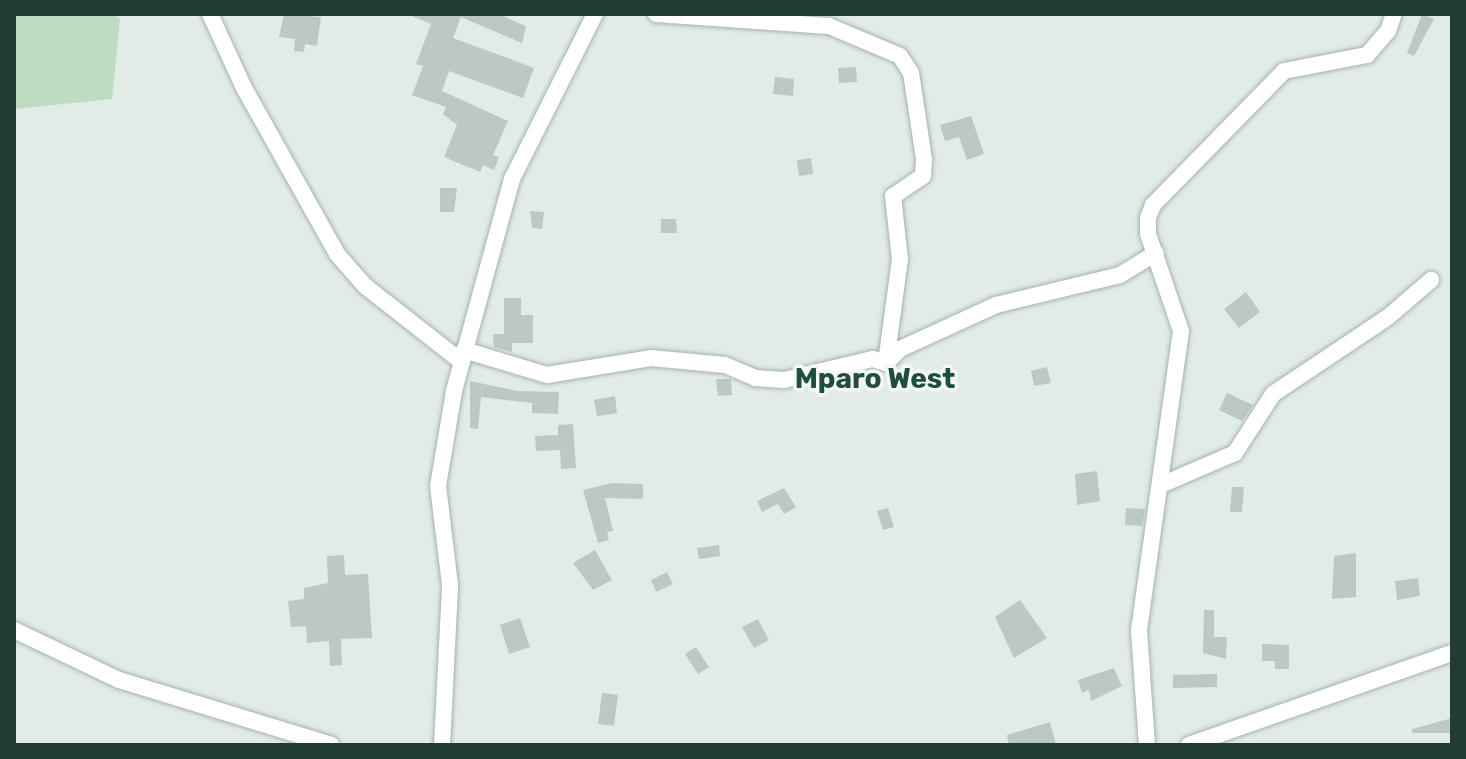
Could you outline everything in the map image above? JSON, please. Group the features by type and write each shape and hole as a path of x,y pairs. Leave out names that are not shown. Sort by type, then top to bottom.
{"street":[{"path":"210,14 244,88 337,254 365,286 463,356 538,374 565,376 651,358 725,365 767,381 825,374 873,359 886,363"},
{"path":"656,14 829,26 900,56 911,73 924,159 923,176 893,196 900,259 886,363"},
{"path":"1147,745 1139,630 1181,331 1148,234 1153,205 1259,91 1293,66 1367,55 1388,31 1394,14"},
{"path":"442,745 450,585 438,486 463,356 512,179 590,17"},
{"path":"886,363 900,349 996,305 1120,275 1156,253"},
{"path":"1161,485 1235,453 1273,394 1388,317 1431,280"},
{"path":"14,630 119,680 331,745"},
{"path":"1189,745 1452,653"}],"green space":[{"path":"14,14 114,14 120,19 112,99 14,109"}],"building":[{"path":"284,14 321,17 317,46 305,44 304,52 294,51 295,39 279,37"},
{"path":"407,14 498,14 526,26 522,43 461,17 453,38 534,68 523,98 449,71 442,91 508,121 493,155 499,157 494,170 483,165 480,172 444,157 457,125 443,114 446,107 412,95 423,66 416,64 431,24"},
{"path":"1422,14 1434,19 1414,56 1407,53"},
{"path":"856,67 857,82 839,83 838,68"},
{"path":"775,77 794,79 793,96 773,94"},
{"path":"971,116 984,154 967,160 959,137 945,141 940,125"},
{"path":"811,158 813,174 799,176 797,160"},
{"path":"440,188 457,188 454,212 440,212"},
{"path":"530,211 544,212 542,229 532,228"},
{"path":"661,219 676,219 677,233 661,233"},
{"path":"1246,292 1260,312 1239,328 1224,309"},
{"path":"504,298 521,298 521,315 533,315 533,343 512,343 512,352 494,347 493,334 504,334"},
{"path":"1047,367 1051,383 1034,386 1031,371"},
{"path":"716,379 731,379 732,395 718,396"},
{"path":"470,381 517,391 559,392 558,414 532,413 532,403 481,397 478,429 470,428"},
{"path":"1227,393 1253,405 1242,421 1219,410"},
{"path":"615,396 617,413 597,416 594,400"},
{"path":"573,424 576,468 561,469 560,450 536,451 535,436 558,435 558,425"},
{"path":"1097,471 1100,501 1077,505 1075,474"},
{"path":"612,483 643,484 643,499 605,498 613,531 607,532 609,540 598,543 583,490"},
{"path":"1232,487 1244,487 1242,512 1230,512"},
{"path":"784,488 796,507 784,514 778,504 762,512 757,501"},
{"path":"888,508 894,527 883,530 877,511"},
{"path":"1126,508 1145,509 1142,526 1125,525"},
{"path":"719,545 720,556 699,559 697,548"},
{"path":"595,550 612,580 593,590 573,563"},
{"path":"1356,553 1356,597 1332,599 1334,556"},
{"path":"344,555 345,575 368,574 372,638 341,639 342,665 330,666 329,641 307,643 306,626 291,627 288,601 304,599 304,588 328,583 327,556"},
{"path":"667,572 673,584 656,592 651,580"},
{"path":"1418,578 1420,596 1397,600 1395,581"},
{"path":"1020,600 1047,638 1014,658 995,617"},
{"path":"1204,610 1214,610 1214,637 1227,637 1226,659 1203,653"},
{"path":"520,618 530,647 509,654 500,625"},
{"path":"758,619 769,640 754,648 742,627"},
{"path":"1262,644 1289,645 1289,669 1275,669 1275,661 1262,661"},
{"path":"696,647 709,667 698,674 685,654"},
{"path":"1114,668 1122,686 1091,701 1089,690 1082,693 1078,680"},
{"path":"1217,674 1217,687 1173,688 1173,675"},
{"path":"602,693 618,695 614,726 598,724"},
{"path":"1452,718 1452,733 1412,733 1412,729"},
{"path":"1050,722 1056,745 1009,745 1007,735"}],"district":[{"name":"Mparo West","path":"875,379"}]}
